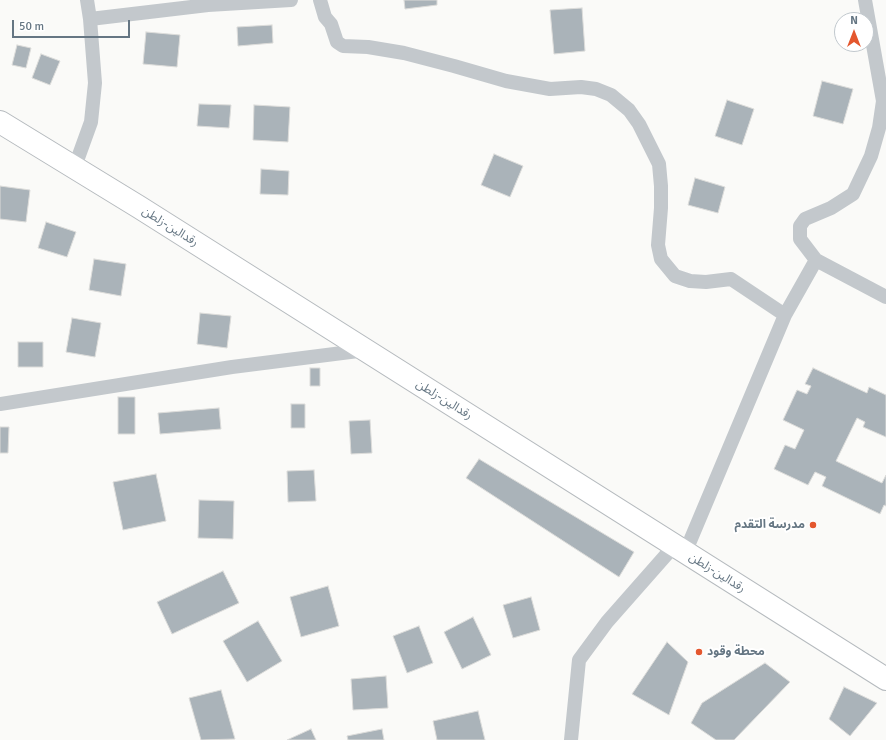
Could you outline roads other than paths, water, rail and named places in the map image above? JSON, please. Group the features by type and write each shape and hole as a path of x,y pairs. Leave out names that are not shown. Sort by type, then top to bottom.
{"main road":[{"name":"رقدالين-زلطن","path":"0,122 366,350 886,679"}],"street":[{"path":"74,169 91,122 95,83 87,0"},
{"path":"90,19 208,5 291,0"},
{"path":"320,0 325,17 331,24 337,42 343,46 368,47 404,53 506,81 550,89 580,87 596,89 611,95 629,110 639,124 659,164 661,208 658,245 661,259 675,276 690,281 706,282 731,279 785,315"},
{"path":"864,0 883,101 879,128 872,156 853,194 831,208 805,219 800,226 800,239 816,260 886,297"},
{"path":"571,740 579,660 607,622 679,549 785,315 816,260"},
{"path":"0,404 232,367 366,350"}],"place":[{"name":"مدرسة التقدم","path":"813,525"},
{"name":"محطة وقود","path":"699,652"}]}
